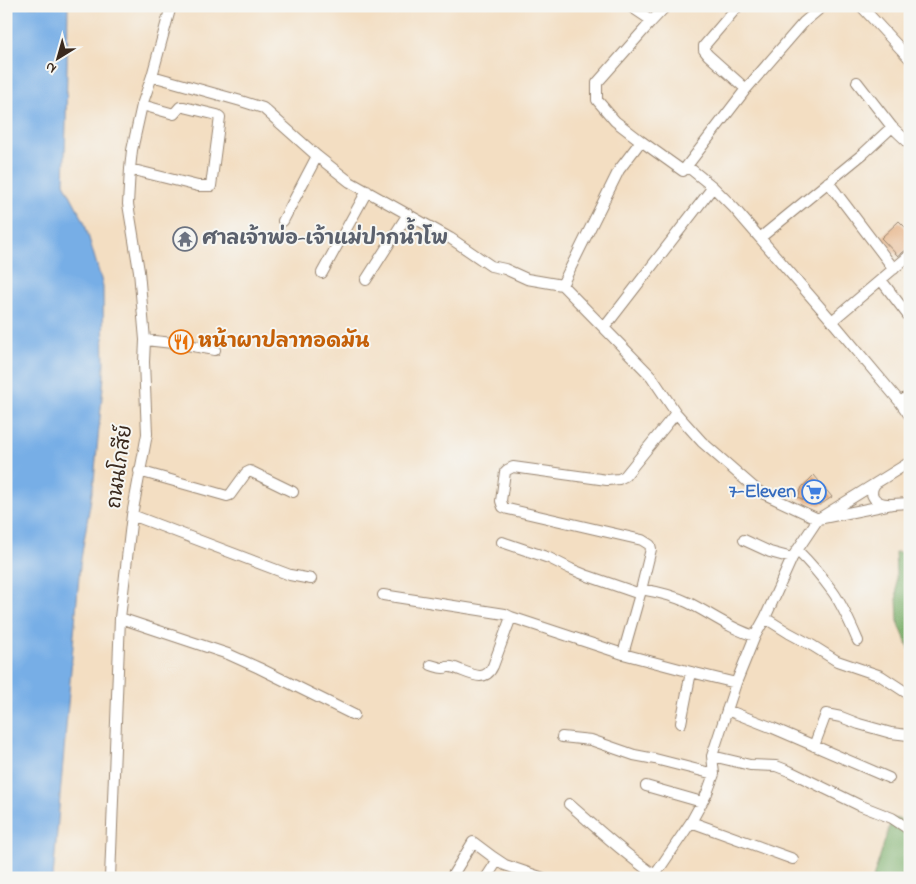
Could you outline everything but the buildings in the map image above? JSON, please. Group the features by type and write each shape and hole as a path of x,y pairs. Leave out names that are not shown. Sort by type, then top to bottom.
{"street":[{"name":"ถนนโกสีย์","path":"110,878 120,618 132,515 147,434 145,340 139,271 128,204 130,169 132,150 142,105 171,6"},
{"path":"630,6 648,18 650,22"},
{"path":"666,6 597,82 597,100 616,120 641,141 683,171 746,89 804,22 823,6"},
{"path":"738,6 704,46 704,50 746,89"},
{"path":"861,6 910,59"},
{"path":"152,76 241,100 263,108 350,182 450,238 491,266 527,278 562,285 651,376 676,413 702,442 758,491 818,519 892,504"},
{"path":"856,82 892,127 910,144"},
{"path":"130,169 198,186 210,186 220,117 184,107 180,107 174,114 142,105"},
{"path":"760,238 864,153 892,127"},
{"path":"562,285 619,170 641,141"},
{"path":"284,220 318,156"},
{"path":"687,166 713,187 734,208 832,321 910,416"},
{"path":"828,182 894,268"},
{"path":"604,328 713,187"},
{"path":"322,273 367,191"},
{"path":"366,280 408,214"},
{"path":"832,321 910,255"},
{"path":"880,280 910,318"},
{"path":"145,340 215,350"},
{"path":"900,402 910,395"},
{"path":"623,654 641,592 651,549 650,545 642,540 503,507 500,501 505,472 514,467 607,480 620,479 625,476 676,413"},
{"path":"569,804 620,850 654,876 691,822 707,793 714,774 712,756 736,683 755,636 794,554 818,519 910,462"},
{"path":"139,471 227,496 230,495 246,473 250,471 293,492"},
{"path":"875,484 872,492 876,501 882,504 910,503"},
{"path":"132,515 290,575 311,580"},
{"path":"744,540 770,552 794,554 810,563 834,593 858,641"},
{"path":"502,542 549,558 571,569 641,592 668,594 742,632 755,636"},
{"path":"383,595 505,614 623,654 736,683"},
{"path":"431,665 440,668 451,667 481,676 487,674 491,671 511,617"},
{"path":"120,618 228,654 354,715"},
{"path":"765,618 837,661 881,676 910,694"},
{"path":"681,722 692,672"},
{"path":"727,710 889,778"},
{"path":"814,746 826,714 891,733 908,735"},
{"path":"562,737 591,740 634,755 714,774"},
{"path":"712,756 750,765 776,766 859,805 892,818 910,830"},
{"path":"646,786 702,802"},
{"path":"691,822 793,860"},
{"path":"451,878 473,842 497,861 540,877"},
{"path":"486,878 497,861"}],"green space":[{"path":"895,552 910,553 910,651 898,622"},
{"path":"892,818 910,821 910,878 873,878"}],"water":[{"path":"6,6 68,6 64,183 84,221 103,286 104,376 94,480 80,565 53,878 6,878"}],"place":[{"name":"ศาลเจ้าพ่อ-เจ้าแม่ปากน้ำโพ","path":"185,239"},
{"name":"หน้าผาปลาทอดมัน","path":"181,342"},
{"name":"7-Eleven","path":"814,492"}]}
